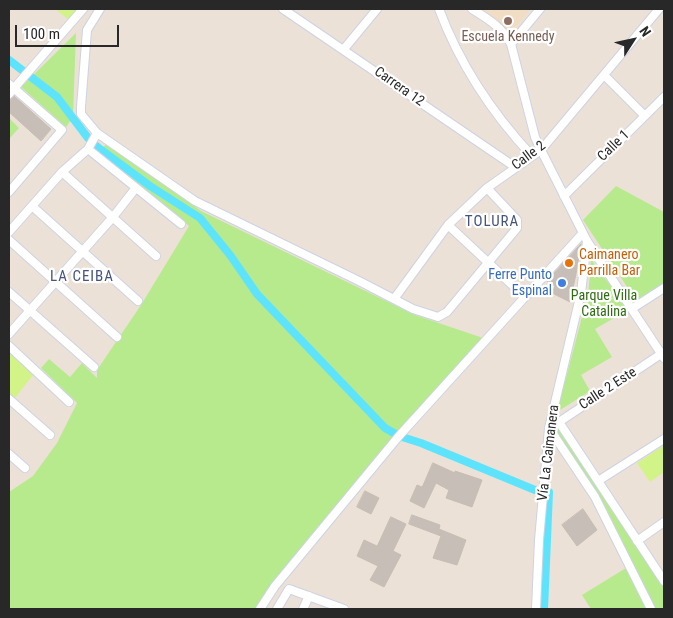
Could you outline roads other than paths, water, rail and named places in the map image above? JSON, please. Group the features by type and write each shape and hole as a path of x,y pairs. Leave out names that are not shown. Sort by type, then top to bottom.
{"street":[{"path":"9,192 62,130 11,89 83,9"},
{"path":"100,9 88,27 80,107 82,114 98,133 195,201 426,315 438,317 443,315 517,228 517,220 487,188"},
{"name":"Carrera 12","path":"282,9 344,49 515,167"},
{"path":"344,49 377,9"},
{"path":"439,9 450,37 478,88 512,135 532,156"},
{"path":"472,9 495,24 505,34 511,44 535,137 585,237 663,355"},
{"path":"511,44 540,9"},
{"name":"Calle 2","path":"394,299 448,224 487,188 542,150 659,9"},
{"path":"78,16 88,27"},
{"path":"604,75 645,116"},
{"name":"Calle 1","path":"564,196 664,97"},
{"path":"9,232 62,172 88,149 98,133"},
{"path":"88,149 135,189 181,224"},
{"path":"62,172 156,256"},
{"path":"9,334 113,217 135,189"},
{"path":"32,206 138,301"},
{"path":"448,224 524,296"},
{"path":"260,609 275,586 347,497 524,296 585,237"},
{"name":"Vía La Caimanera","path":"536,609 539,540 550,424 581,294 585,237"},
{"path":"9,240 117,338"},
{"path":"633,308 664,288"},
{"path":"9,292 94,367"},
{"path":"9,346 68,402"},
{"name":"Calle 2 Este","path":"559,422 663,355"},
{"path":"9,399 50,435"},
{"path":"651,609 595,497 550,424 559,422 664,580"},
{"path":"598,481 664,439"},
{"path":"9,454 26,468"},
{"path":"637,541 664,522"},
{"path":"278,609 289,589 344,609"},
{"path":"303,609 309,596"}],"waterway":[{"path":"9,60 57,97 88,138"},
{"path":"96,146 150,186 200,218 230,255 257,294 385,428 399,436 421,443 535,490"},
{"path":"544,609 549,492"}],"place":[{"name":"Escuela Kennedy","path":"508,21"},
{"name":"Caimanero Parrilla Bar","path":"569,263"},
{"name":"Ferre Punto Espinal","path":"562,283"}],"district":[{"name":"TOLURA","path":"492,222"},
{"name":"LA CEIBA","path":"82,277"}],"park label":[{"name":"Parque Villa Catalina","path":"604,304"}]}
